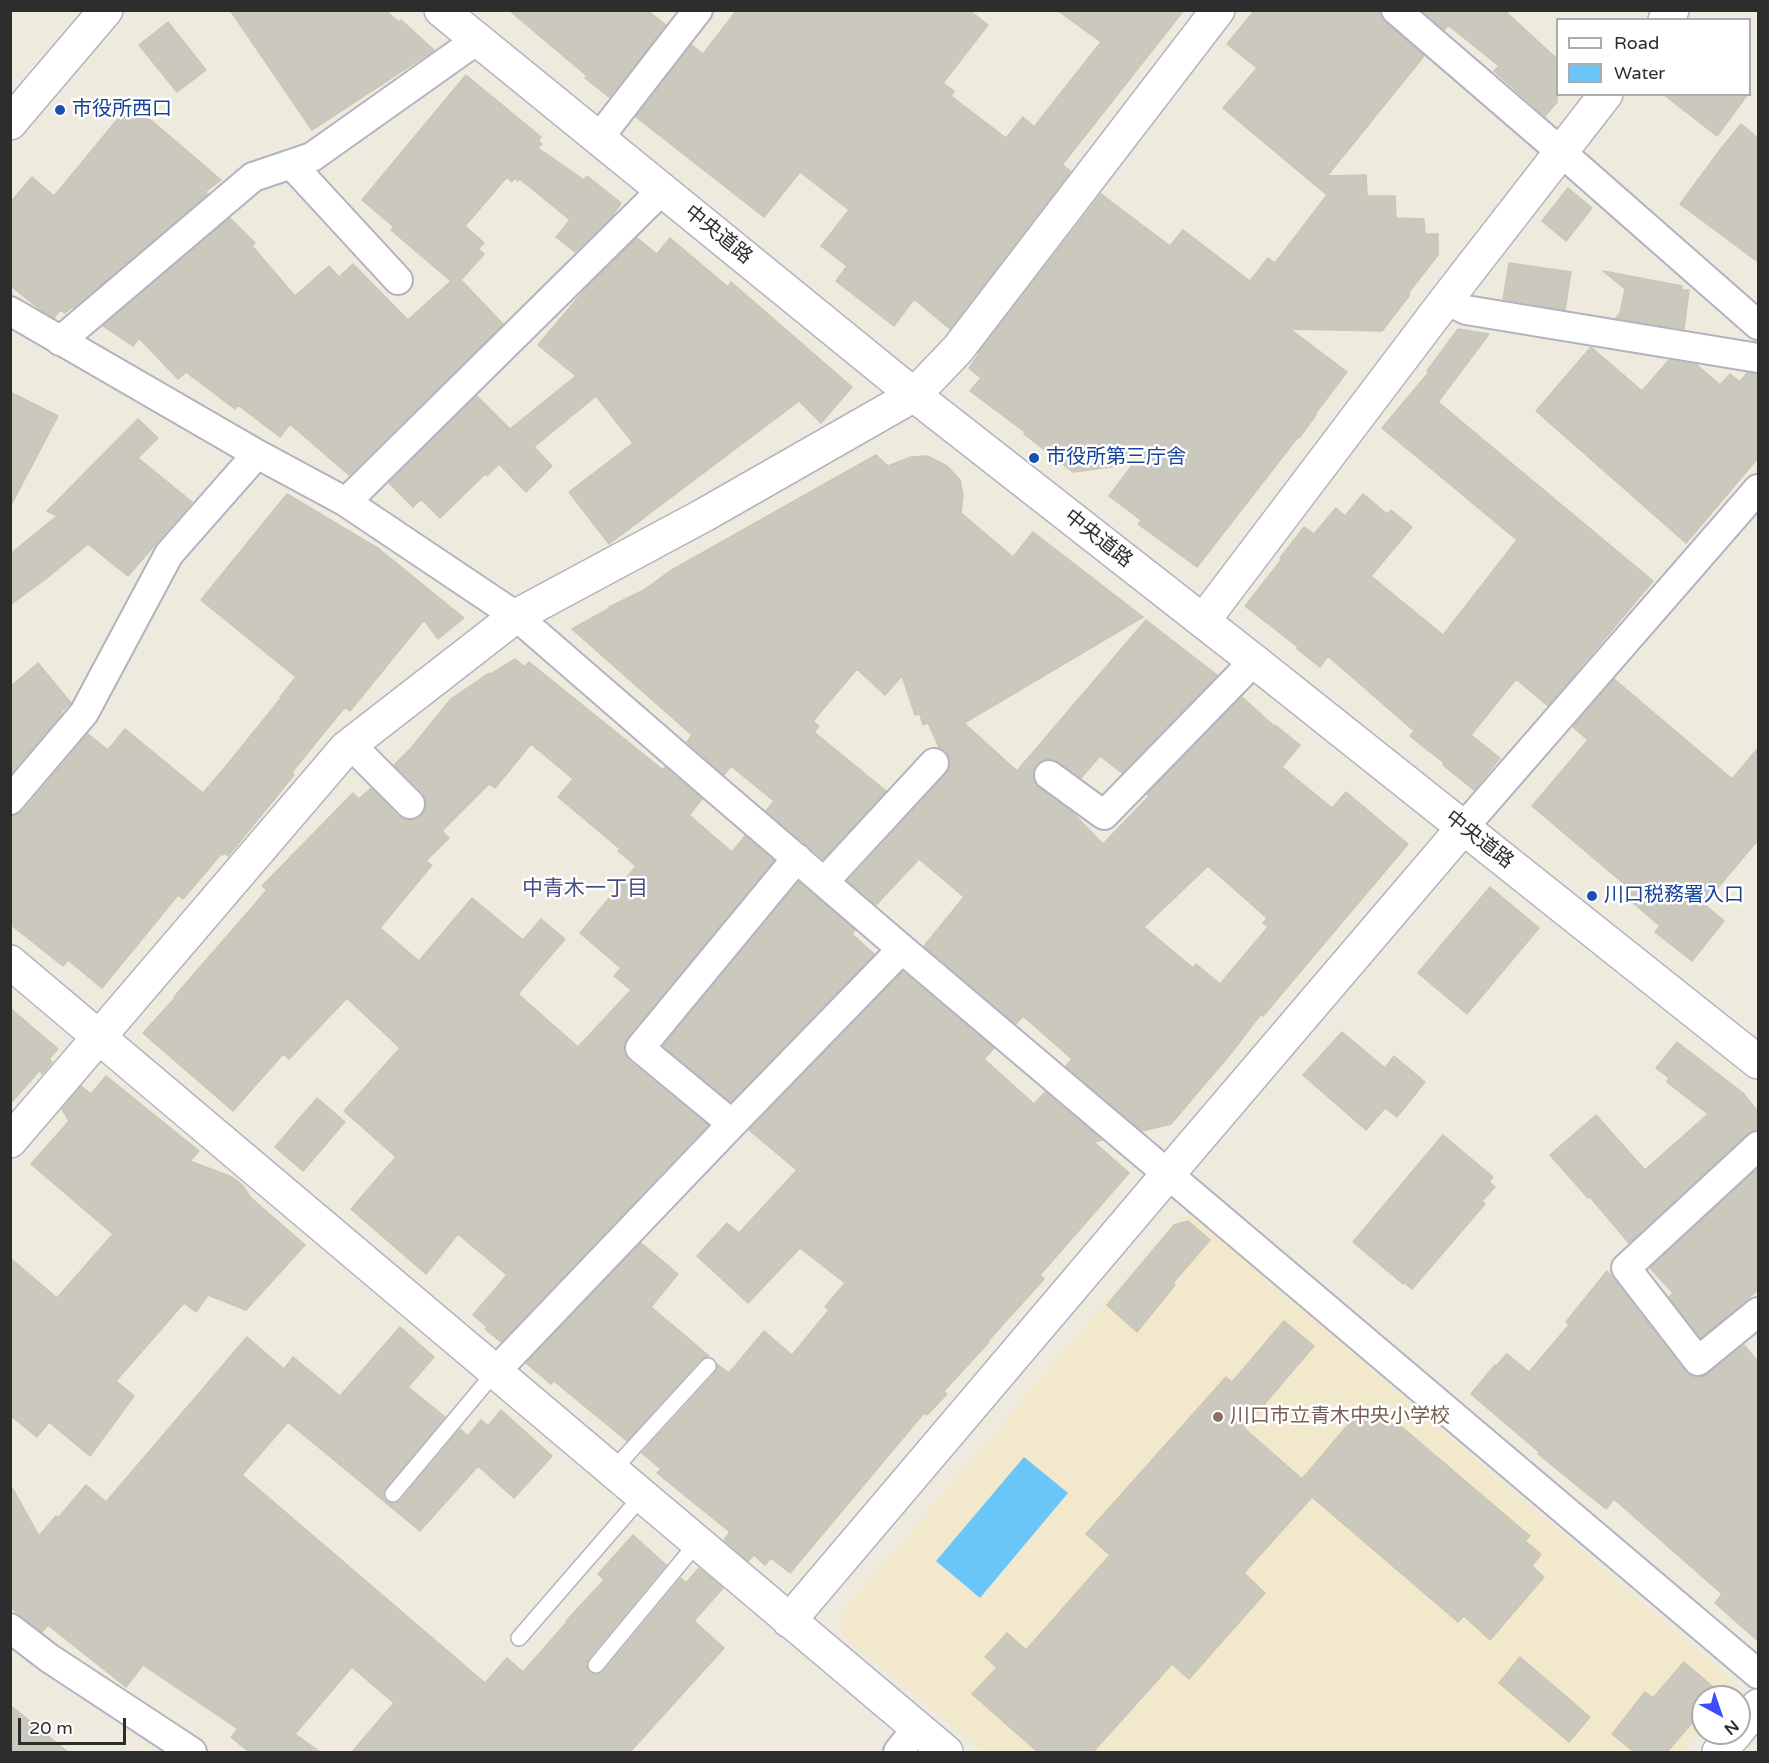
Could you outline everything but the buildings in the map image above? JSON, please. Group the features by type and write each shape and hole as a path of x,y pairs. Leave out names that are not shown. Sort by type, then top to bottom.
{"street":[{"path":"10,123 106,10"},
{"name":"中央道路","path":"441,10 914,395 1756,1055"},
{"path":"598,139 698,10"},
{"path":"10,1141 338,757 351,745 516,616 704,515 914,395 957,349 1218,10"},
{"path":"1395,10 1561,152 1758,326"},
{"path":"60,341 253,177 312,157 477,40"},
{"path":"1203,621 1446,300 1604,96"},
{"path":"291,164 398,280"},
{"path":"346,502 662,190"},
{"path":"1446,300 1466,310 1758,358"},
{"path":"10,311 257,454 346,502 516,616 902,949 1758,1674"},
{"path":"10,800 84,713 169,554 257,454"},
{"path":"789,1621 1464,828 1758,489"},
{"path":"1049,775 1104,815 1254,661"},
{"path":"351,745 410,804"},
{"path":"824,882 934,763"},
{"path":"732,1124 640,1048 797,858"},
{"path":"495,1372 902,949"},
{"path":"10,962 789,1621 907,1740 946,1752"},
{"path":"1758,1146 1626,1268 1698,1361 1758,1312"},
{"path":"10,1628 49,1658 192,1752"}],"lane":[{"path":"612,1472 708,1366"},
{"path":"393,1494 495,1372"},
{"path":"519,1638 642,1496"},
{"path":"596,1665 697,1543"}],"shaded area":[{"name":"川口市立青木中央小学校","path":"1191,1214 1730,1678 1731,1685 1691,1685 1691,1741 1682,1752 985,1752 842,1636 840,1615 1175,1220"}],"water":[{"path":"1024,1457 1068,1493 980,1598 936,1561"}],"place":[{"name":"市役所西口","path":"60,110"},
{"name":"市役所第三庁舎","path":"1034,458"},
{"name":"川口税務署入口","path":"1592,896"},
{"name":"川口市立青木中央小学校","path":"1218,1417"}],"district":[{"name":"中青木一丁目","path":"585,889"}]}
